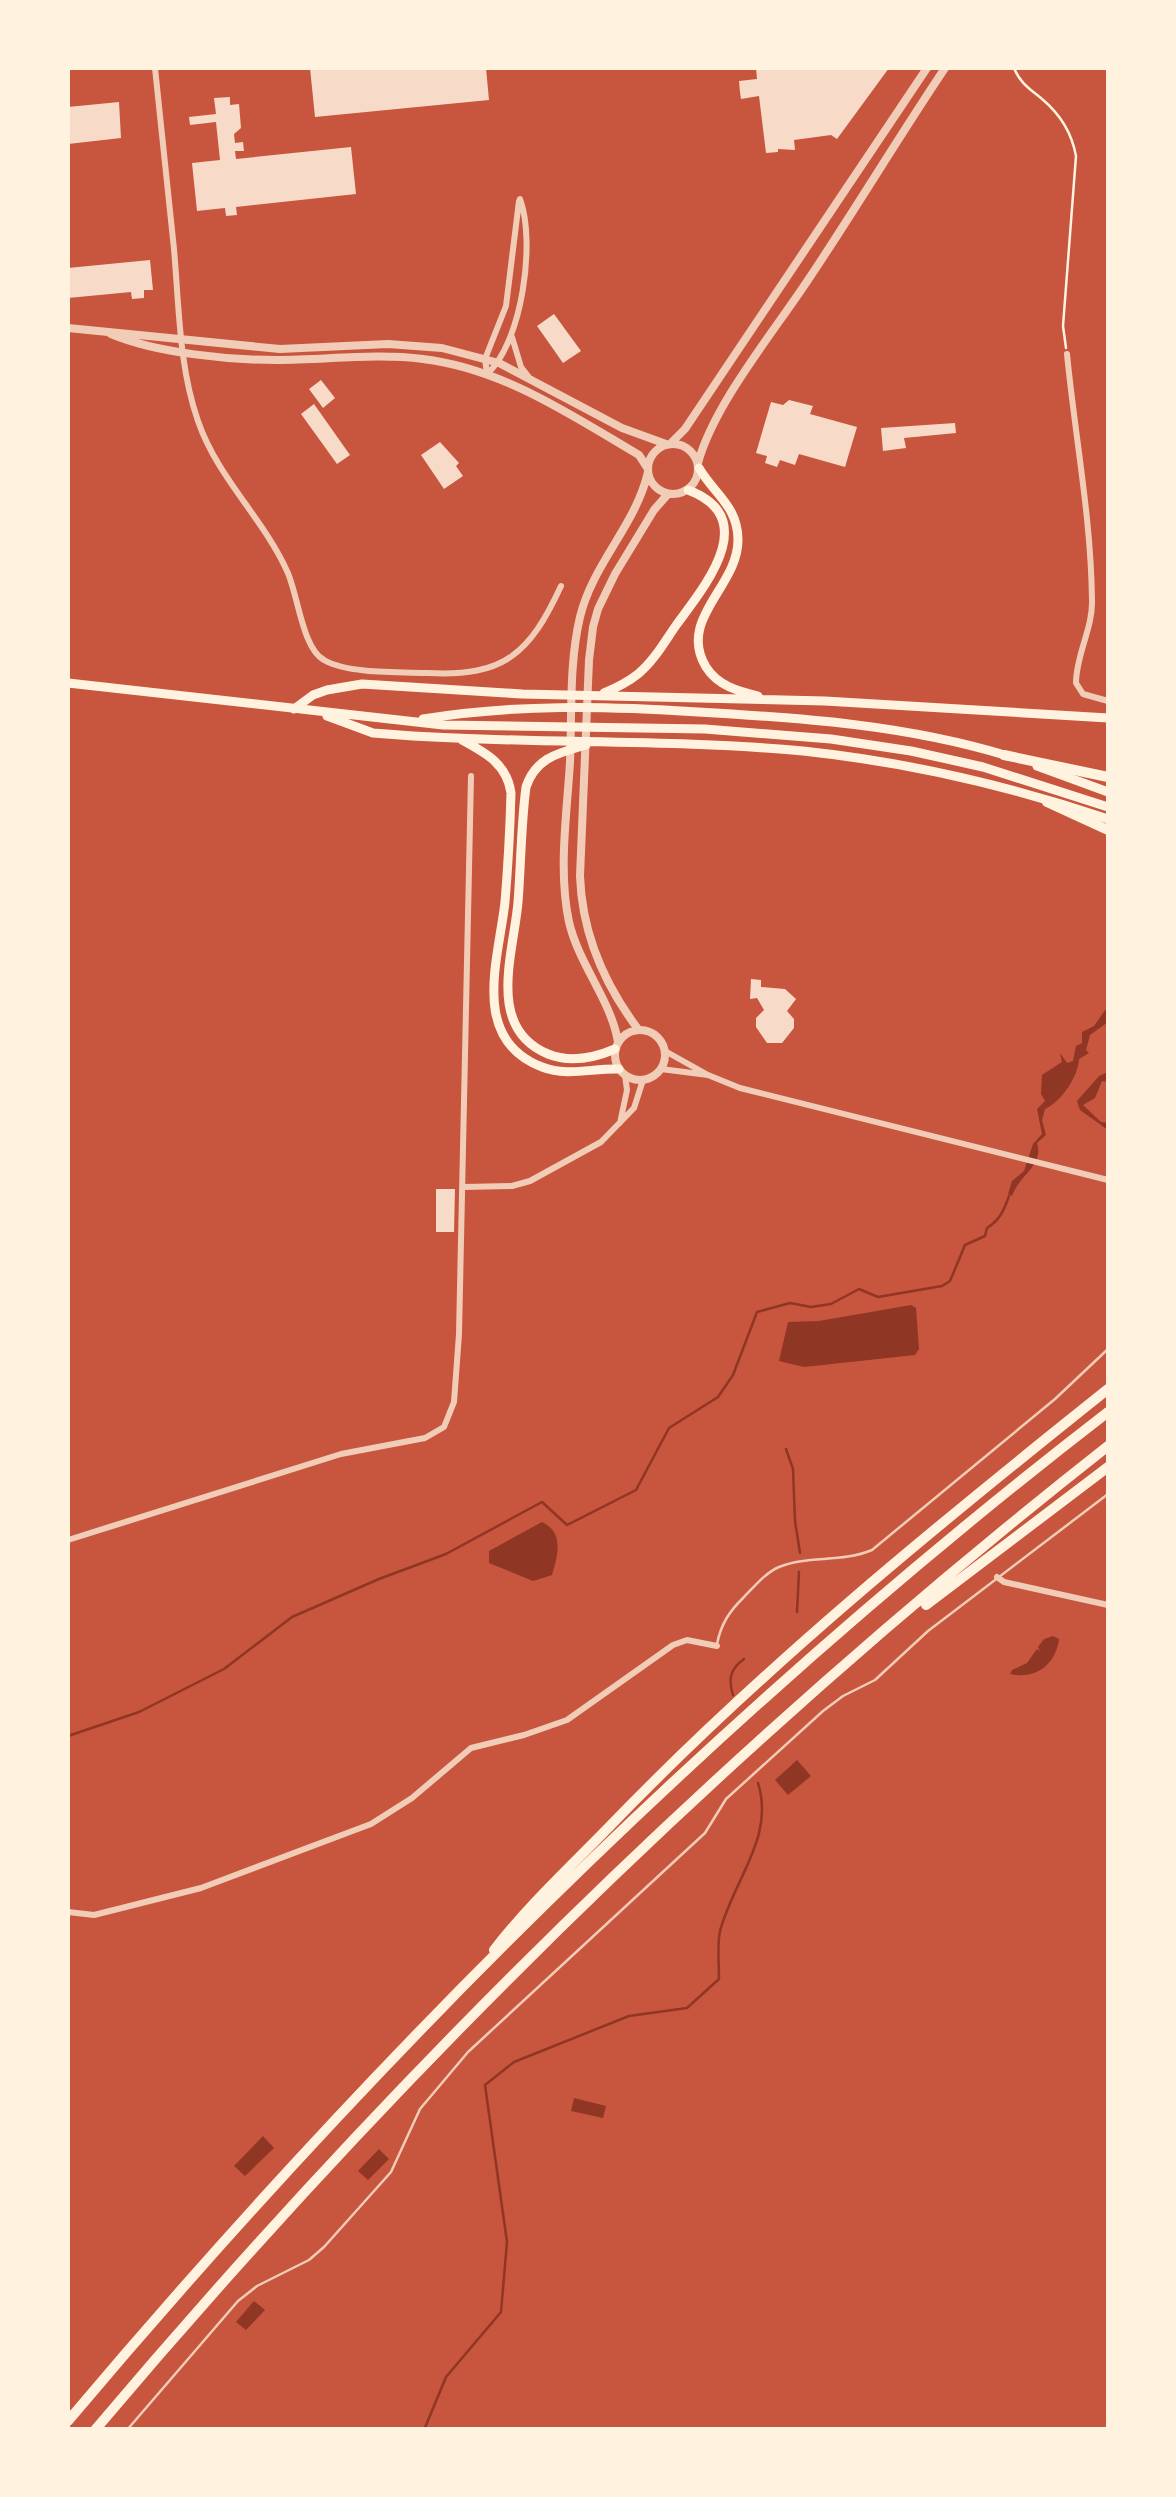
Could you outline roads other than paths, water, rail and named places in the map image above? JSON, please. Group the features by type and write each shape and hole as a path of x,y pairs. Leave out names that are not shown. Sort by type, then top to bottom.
{"highway":[{"path":"1004,755 1108,777"},
{"path":"1047,802 1108,830"},
{"path":"462,1990 538,1900 643,1792 759,1682 966,1503 1108,1389"},
{"path":"68,2420 287,2171 612,1842 779,1688 1108,1412"},
{"path":"96,2430 269,2232 447,2043 649,1844 879,1637 1108,1446"},
{"path":"879,1637 967,1577 1108,1467"}],"main road":[{"path":"698,466 729,504 737,528 735,561 699,626 699,653 717,680 742,692 776,699"},
{"path":"600,696 643,670 710,579 722,556 721,521 710,502 688,490"},
{"path":"68,683 459,726 706,729 831,738 983,766 1108,807"},
{"path":"294,709 313,695 362,684 442,692 776,699 1108,718"},
{"path":"416,720 501,709 662,708 846,723 1004,755 1108,792"},
{"path":"316,711 373,733 742,746 850,757 949,775 1108,819"},
{"path":"460,739 486,753 505,772 511,793 507,872 492,984 499,1026 513,1047 544,1068 622,1072"},
{"path":"596,742 556,753 533,771 525,795 508,1004 515,1024 534,1046 558,1057 590,1058 616,1045"}],"street":[{"path":"155,68 183,350 192,397 206,440 287,570 307,637 320,658 347,668 475,673 496,664 533,638 561,586"},
{"path":"619,1126 628,1090 613,1022 582,963 569,921 565,886 574,660 587,595 599,567 634,510 653,454 685,429 927,68"},
{"path":"661,1070 665,1051 659,1037 638,1029 603,972 584,920 580,876 589,660 598,609 654,510 668,494 688,490 695,483 719,415 945,68"},
{"path":"520,200 529,238 512,336 499,363 487,374 486,359 506,306 520,200"},
{"path":"68,328 280,348 408,344 442,348 499,363 622,428 686,447 698,466"},
{"path":"107,332 140,344 271,360 416,358 487,374 532,393 639,455 653,484 668,494"},
{"path":"512,336 528,376"},
{"path":"1067,354 1084,485 1092,597 1076,676 1078,686 1090,698 1108,701"},
{"path":"68,1540 341,1454 425,1438 444,1427 454,1402 472,776"},
{"path":"616,1045 638,1029"},
{"path":"665,1051 740,1088 1108,1180"},
{"path":"463,1187 512,1186 530,1181 602,1142 634,1108 644,1080 661,1070 708,1075"},
{"path":"622,1072 644,1080"},
{"path":"997,1577 1004,1582 1108,1605"},
{"path":"68,1912 94,1914 201,1888 360,1829 404,1804 470,1748 567,1720 673,1645 686,1640 716,1646"}],"lane":[{"path":"716,1646 729,1612 760,1580 778,1568 853,1558 872,1550 1055,1399 1108,1349"},
{"path":"127,2430 238,2301 309,2260 324,2246 392,2172 420,2109 468,2052 705,1832 726,1799 822,1711 874,1680 997,1577 1108,1494"}],"waterway":[{"path":"68,1736 139,1712 224,1669 292,1617 446,1554 542,1502 567,1525 636,1490 669,1428 718,1397 733,1375 757,1312 790,1303 811,1307 831,1304 859,1289 878,1297 942,1286 950,1281 965,1245 985,1236 1009,1196"},
{"path":"786,1449 793,1469 800,1553"},
{"path":"797,1612 799,1572"},
{"path":"733,1695 731,1675 744,1659"},
{"path":"424,2430 446,2377 501,2312 507,2242 485,2085 514,2062 629,2016 687,2008 719,1979 720,1931 751,1858 761,1822 758,1783"}]}
